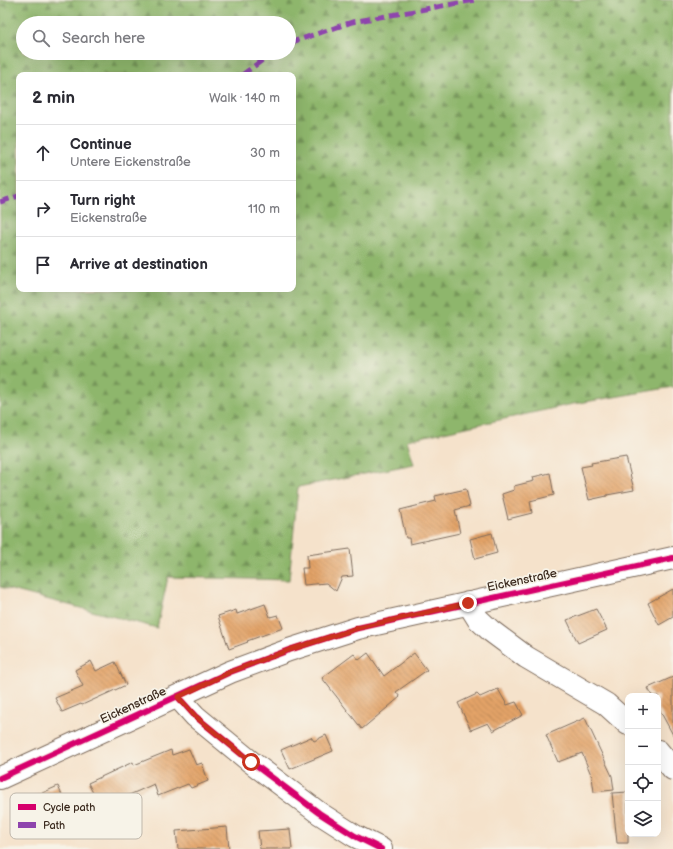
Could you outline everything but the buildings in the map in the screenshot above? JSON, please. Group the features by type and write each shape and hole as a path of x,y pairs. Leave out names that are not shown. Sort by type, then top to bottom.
{"street":[{"name":"Eickenstraße","path":"0,778 230,672 289,650 358,628 673,558"},
{"path":"468,603 478,619 491,631 526,657 606,704 625,721"},
{"path":"178,697 195,716 251,762 319,813 355,836 381,849"},
{"path":"661,755 673,769"}],"green space":[{"path":"0,0 673,0 673,387 573,404 407,440 414,464 298,487 289,580 168,577 157,628 0,587"}],"marked path":[{"path":"296,41 352,22 476,0"},
{"path":"246,72 262,60"},
{"path":"0,202 16,197"}],"cycle path":[{"path":"0,778 230,672 289,650 358,628 673,558"},
{"path":"178,697 195,716 251,762 319,813 355,836 381,849"}],"route":[{"path":"251,762 195,716 178,697 230,672 289,650 358,628 468,603"}]}
